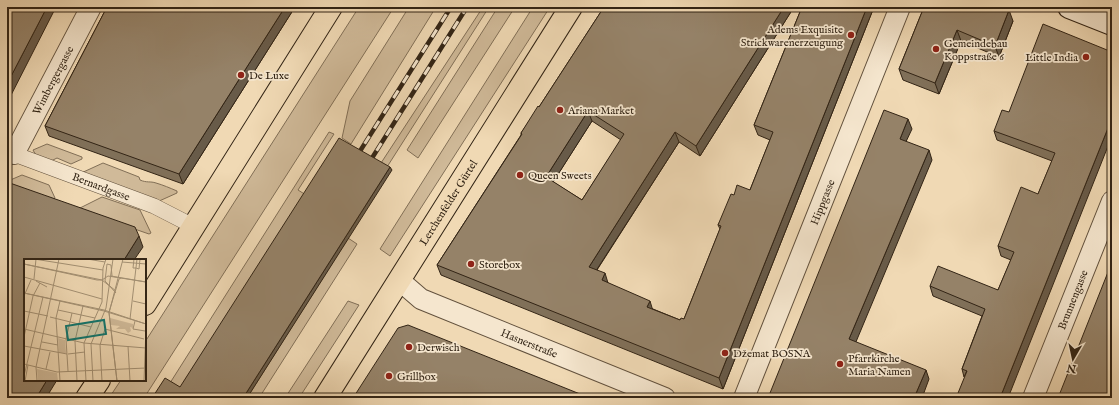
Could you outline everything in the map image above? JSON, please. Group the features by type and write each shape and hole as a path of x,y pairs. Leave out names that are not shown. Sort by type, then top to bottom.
{"main road":[{"path":"146,302 331,7"},
{"name":"Lerchenfelder Gürtel","path":"325,398 571,7"},
{"path":"1069,7 1112,24"},
{"path":"88,398 97,381"}],"street":[{"name":"Wimbergergasse","path":"11,153 91,7"},
{"name":"Hippgasse","path":"744,398 900,7"},
{"name":"Bernardgasse","path":"11,153 154,206 193,226"},
{"name":"Brunnengasse","path":"1034,398 1112,201"},
{"name":"Hasnerstraße","path":"399,280 421,299 665,398"}],"shaded area":[{"path":"359,7 394,7 144,398 109,398 120,381 146,381 146,340"},
{"path":"409,7 436,7 351,144 342,138 350,101"},
{"path":"483,7 489,7 387,167 381,163"},
{"path":"498,7 515,7 418,158 407,150"},
{"path":"533,7 550,7 390,256 380,249"},
{"path":"329,132 334,134 298,190 306,195 180,390 170,383"},
{"path":"47,144 82,157 82,159 71,164 57,158 47,163 38,159 33,150"},
{"path":"103,163 139,177 140,180 154,182 177,191 177,193 157,202 79,174"},
{"path":"22,175 49,185 55,198 53,200 9,185 8,181"},
{"path":"102,197 140,210 151,233 149,234 80,210 80,208"},
{"path":"348,238 357,244 259,398 247,398"},
{"path":"348,301 359,305 299,398 285,398"}],"building":[{"path":"7,7 47,7 7,84"},
{"path":"107,7 285,7 179,174 45,126"},
{"path":"604,7 784,7 696,146 675,132 589,267 605,273 602,280 650,301 647,307 680,320 681,318 684,319 721,226 718,225 731,194 734,195 737,185 750,190 773,132 754,125 802,7 867,7 719,378 437,265 522,134 521,133 538,106 539,107","holes":["588,111 624,134 582,200 546,177"]},
{"name":"Gemeindebau Koppstraße 6","path":"924,7 1000,7 1009,10 995,46 957,30 935,83 899,69"},
{"path":"1043,24 1112,52 1112,118 1000,398 956,398 967,371 962,369 985,309 930,286 938,266 998,290 1014,252 998,246 1021,187 1038,194 1055,153 994,131 1002,110 1009,112"},
{"path":"884,110 908,119 900,139 929,150 849,339 926,370 914,398 768,398"},
{"path":"339,138 390,167 243,398 152,398 165,378 180,387"},
{"path":"7,182 135,227 139,236 125,259 24,259 24,381 46,381 36,398 7,398"},
{"path":"1112,262 1112,398 1058,398"},
{"path":"408,325 590,398 353,398 398,328"}],"railway":[{"path":"355,159 451,7"},
{"path":"367,166 467,7"}],"place":[{"name":"Adems Exquisite Strickwarenerzeugung","path":"851,35"},
{"name":"Gemeindebau Koppstraße 6","path":"936,49"},
{"name":"Little India","path":"1086,57"},
{"name":"De Luxe","path":"241,75"},
{"name":"Ariana Market","path":"560,110"},
{"name":"Queen Sweets","path":"520,175"},
{"name":"Storebox","path":"471,264"},
{"name":"Derwisch","path":"409,347"},
{"name":"Džemat BOSNA","path":"725,353"},
{"name":"Pfarrkirche Maria Namen","path":"840,364"},
{"name":"Grillbox","path":"389,376"}]}
